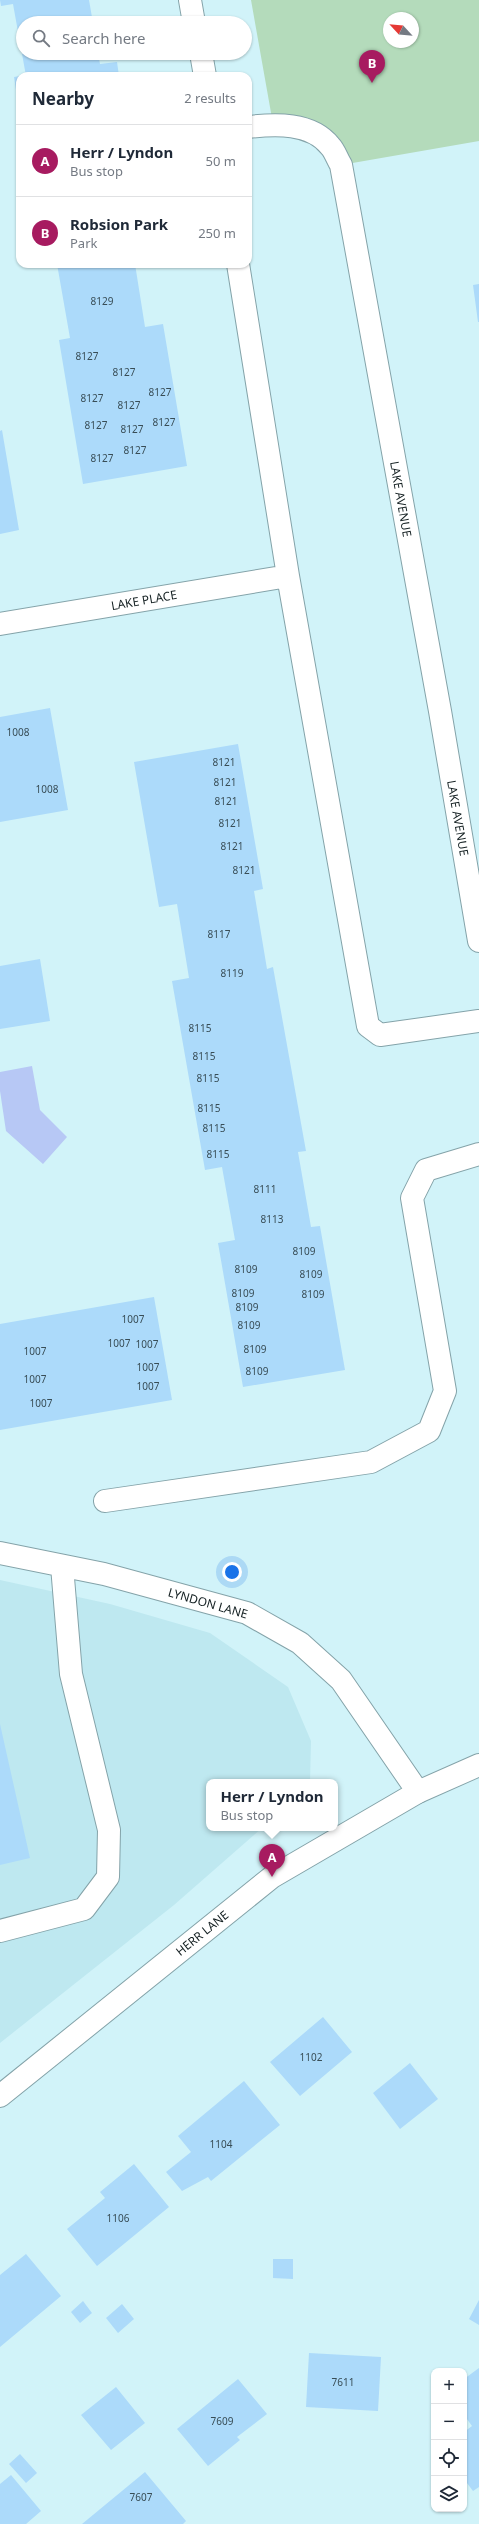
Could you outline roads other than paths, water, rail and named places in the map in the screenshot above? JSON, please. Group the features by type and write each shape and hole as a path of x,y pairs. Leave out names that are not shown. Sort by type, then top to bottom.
{"street":[{"path":"190,0 193,16"},
{"path":"202,60 204,72"},
{"name":"LAKE AVENUE","path":"252,127 273,124 290,126 317,134 330,146 341,165 439,704 479,941"},
{"path":"239,268 288,576 368,1026 380,1035 479,1021"},
{"name":"LAKE PLACE","path":"0,624 288,576"},
{"path":"105,1501 371,1462 429,1431 445,1391 412,1198 426,1170 479,1154"},
{"name":"LYNDON LANE","path":"0,1552 104,1574 247,1613 300,1643 341,1680 418,1792"},
{"path":"0,1931 84,1909 108,1877 109,1830 70,1674 62,1566"},
{"path":"418,1792 479,1765"},
{"name":"HERR LANE","path":"0,2096 272,1877 418,1792"}],"water":[{"path":"32,1066 40,1110 67,1137 43,1164 6,1131 0,1091 0,1072"}],"place":[{"name":"Robsion Park","path":"372,83"},
{"name":"Herr / Lyndon","path":"272,1877"}]}
